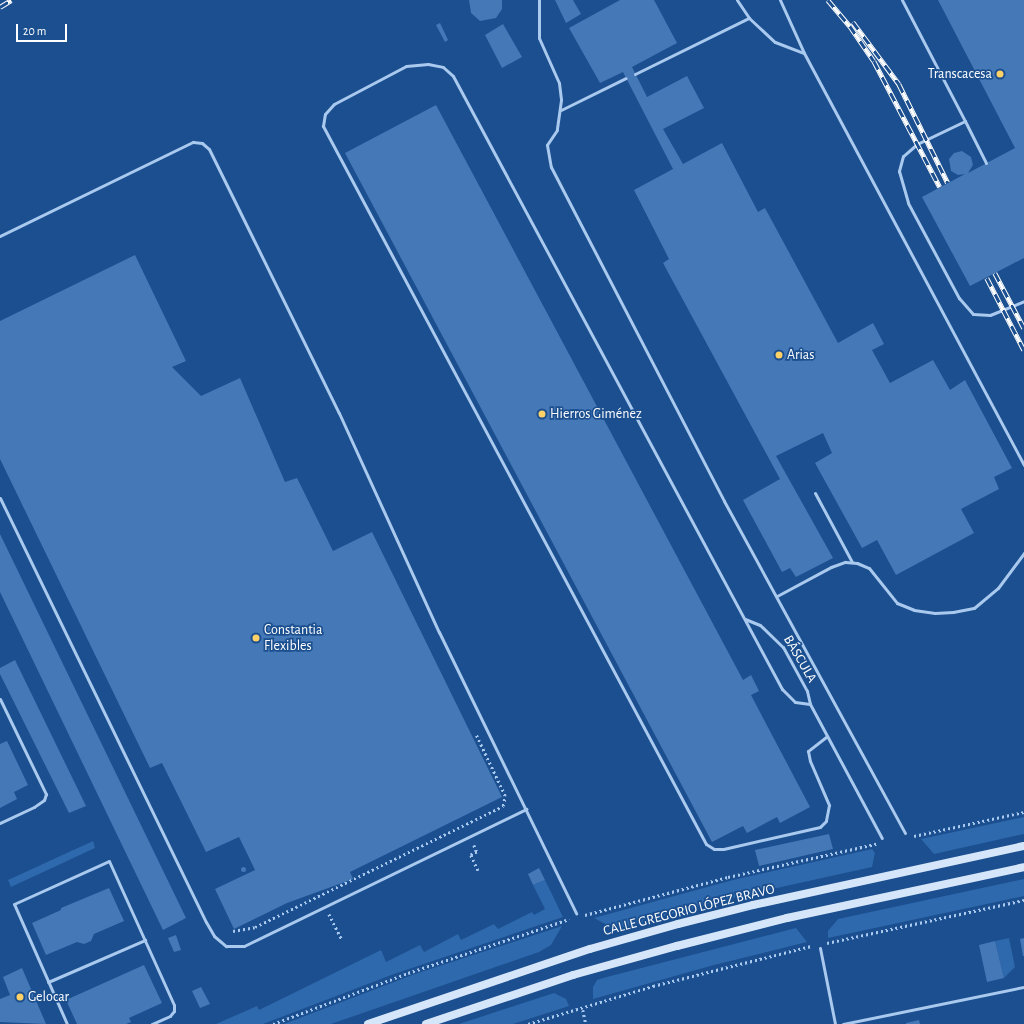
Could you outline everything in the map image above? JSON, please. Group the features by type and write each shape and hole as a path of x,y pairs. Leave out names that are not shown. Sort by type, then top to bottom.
{"main road":[{"name":"CALLE GREGORIO LÓPEZ BRAVO","path":"368,1024 590,949 670,926 753,905 1024,846"},
{"path":"426,1024 573,975 684,944 787,918 1024,867"}],"lane":[{"path":"539,0 539,38 559,83 561,110 557,130 547,145 551,167 724,501 905,833"},
{"path":"738,0 749,18 775,42 804,53"},
{"path":"780,0 804,53 1024,465"},
{"path":"902,0 986,163"},
{"path":"635,74 749,18"},
{"path":"810,704 795,702 782,689 453,76 443,67 428,64 406,66 334,104 325,114 323,126 706,844 714,849 723,848 820,827 826,821 829,805 810,761 808,751 826,737"},
{"path":"561,110 626,78"},
{"path":"965,121 917,144 903,156 899,171 908,203 959,298 973,314 990,315 1024,301"},
{"path":"0,236 193,142 202,143 209,149 339,414 439,632 577,915"},
{"path":"815,493 852,562"},
{"path":"0,498 214,936 226,946 244,946 526,809"},
{"path":"777,596 830,567 852,562 869,568 897,603 914,610 935,614 974,608 998,588 1024,553"},
{"name":"BÁSCULA","path":"744,619 760,625 783,647 807,691 810,704 826,737 882,838"},
{"path":"0,699 46,794 44,800 34,807 0,823"},
{"path":"67,1024 14,904 109,861 145,940 174,1012 152,1024"},
{"path":"48,982 145,940"},
{"path":"820,946 834,1024"},
{"path":"843,1024 1024,986"}],"path":[{"path":"233,931 255,927 503,806 505,796 476,736"},
{"path":"907,837 1024,812"},
{"path":"577,915 728,877 884,842"},
{"path":"320,895 342,939"},
{"path":"820,946 1024,900"},
{"path":"274,1024 401,975 571,919"},
{"path":"528,1024 653,986 813,946"},
{"path":"583,1010 586,1024"}],"shaded area":[{"path":"1024,817 1024,834 934,854 921,839"},
{"path":"93,841 95,848 11,887 8,880"},
{"path":"872,849 875,853 872,867 727,899 624,927 611,927 594,918 733,880"},
{"path":"1024,879 1024,896 828,938 828,931 838,919"},
{"path":"545,880 563,917 394,974 263,1024 216,1024 257,1006 259,1010 381,950 386,962 420,945 424,952 458,934 461,940 494,924 498,929 532,912 534,915 545,909 533,885"},
{"path":"562,926 551,945 539,952 331,1024 284,1024 415,974"},
{"path":"796,928 807,942 714,965 593,999 593,987 597,980"},
{"path":"1009,938 1015,967 1004,978 995,941"},
{"path":"554,993 566,999 569,1006 513,1024 459,1024"}],"building":[{"path":"469,0 502,0 502,9 496,18 480,21 471,13"},
{"path":"555,0 573,0 581,14 566,23"},
{"name":"Arias","path":"620,0 654,0 677,43 632,67 647,97 687,76 704,108 663,129 683,164 722,143 758,212 765,208 838,343 873,323 884,344 872,350 890,383 933,360 950,390 965,380 1012,468 994,477 999,489 961,509 974,533 896,575 877,540 862,548 815,463 832,453 823,433 776,456 833,558 796,577 790,568 782,572 743,500 780,479 663,263 669,259 634,190 673,169 623,72 600,83 569,28"},
{"name":"Transcacesa","path":"938,0 1024,0 1024,258 970,286 922,197 965,174 958,175 951,171 949,159 954,153 962,151 971,157 973,165 968,173 1015,148"},
{"path":"440,23 448,40 445,42 436,25"},
{"path":"503,24 522,57 502,68 485,35"},
{"name":"Hierros Giménez","path":"436,105 743,680 751,675 759,691 751,695 810,807 780,823 777,817 747,833 743,826 712,842 345,153"},
{"name":"Constantia Flexibles","path":"135,255 186,361 172,367 201,396 240,378 285,482 297,478 333,551 372,532 502,797 350,872 353,879 287,903 234,929 215,889 255,870 239,837 206,852 162,763 150,768 0,459 0,321"},
{"path":"0,534 186,918 163,930 0,592"},
{"path":"15,660 86,806 69,813 0,674 0,668"},
{"path":"7,741 28,785 14,792 17,799 0,808 0,744"},
{"path":"829,834 833,849 759,866 755,850"},
{"path":"243,866 246,869 243,872 240,869"},
{"path":"539,868 545,880 533,885 528,874"},
{"path":"109,888 124,921 94,934 91,941 84,944 77,942 46,955 32,923 61,910 61,908"},
{"path":"176,935 181,950 174,952 168,938"},
{"path":"1024,938 1024,956 1023,956 1020,939"},
{"path":"995,941 1004,978 987,982 979,945"},
{"path":"144,965 162,1003 129,1018 131,1022 126,1024 77,1024 66,1000"},
{"name":"Gelocar","path":"22,968 46,1024 0,1022 0,999 10,995 3,977"},
{"path":"201,987 210,1004 200,1008 192,991"},
{"path":"919,1020 920,1024 906,1024 906,1023"}],"railway":[{"path":"0,7 11,0"},
{"path":"828,0 850,26 874,61 940,187"},
{"path":"853,22 899,84 948,183"},
{"path":"995,273 1024,328"},
{"path":"987,278 1024,350"}],"place":[{"name":"Transcacesa","path":"1000,74"},
{"name":"Arias","path":"779,355"},
{"name":"Hierros Giménez","path":"542,414"},
{"name":"Constantia Flexibles","path":"256,638"},
{"name":"Gelocar","path":"20,997"}]}
